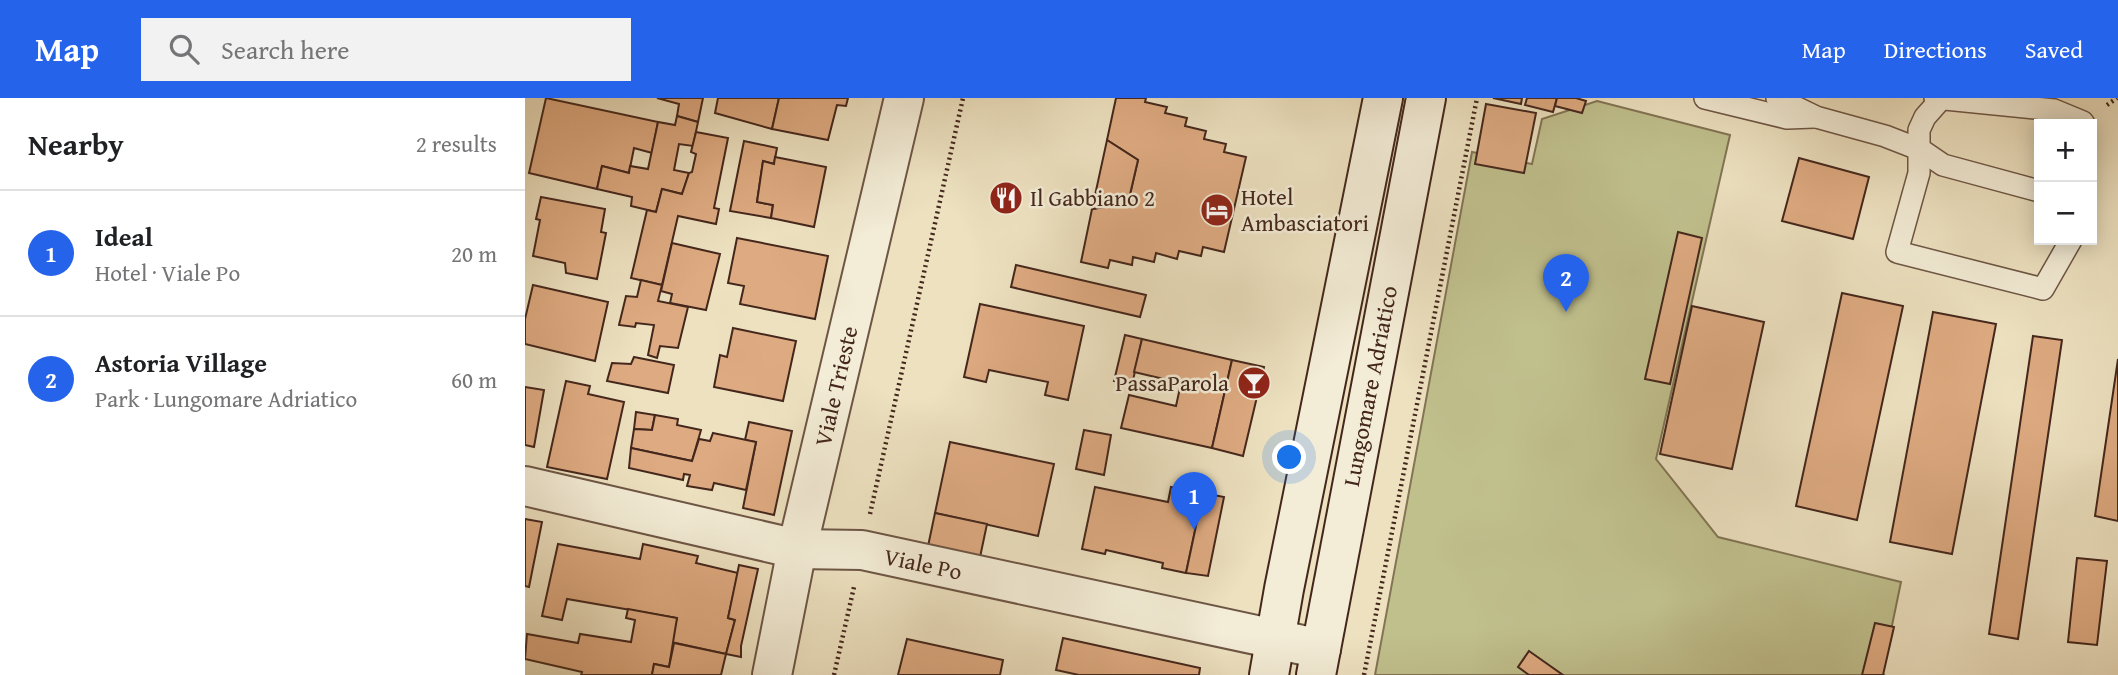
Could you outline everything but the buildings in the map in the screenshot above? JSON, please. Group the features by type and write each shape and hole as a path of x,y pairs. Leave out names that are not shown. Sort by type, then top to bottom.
{"street":[{"name":"Viale Trieste","path":"772,675 797,549 904,98"},
{"name":"Lungomare Adriatico","path":"1273,657 1383,98"},
{"name":"Lungomare Adriatico","path":"1318,662 1426,98"},
{"name":"Viale Po","path":"525,486 797,549 862,550 1273,657 1318,662"}],"lane":[{"path":"1705,98 1787,118 1817,117"},
{"path":"1777,98 1817,117 1885,136 1921,150 1944,165 2034,190"},
{"path":"1935,98 2054,110 2076,119"},
{"path":"1941,99 1924,117 1919,130 1919,173 1897,252 2043,289 2068,245"}],"path":[{"path":"834,675 963,98"},
{"path":"1364,675 1477,98"}],"green space":[{"path":"1597,101 1730,135 1656,459 1718,537 1901,582 1882,674 1885,675 1375,675 1472,152 1532,164 1542,119"}],"place":[{"name":"Il Gabbiano 2","path":"1006,198"},
{"name":"Hotel Ambasciatori","path":"1217,210"},
{"name":"Astoria Village","path":"1566,312"},
{"name":"PassaParola","path":"1254,383"},
{"name":"Ideal","path":"1194,530"}]}
